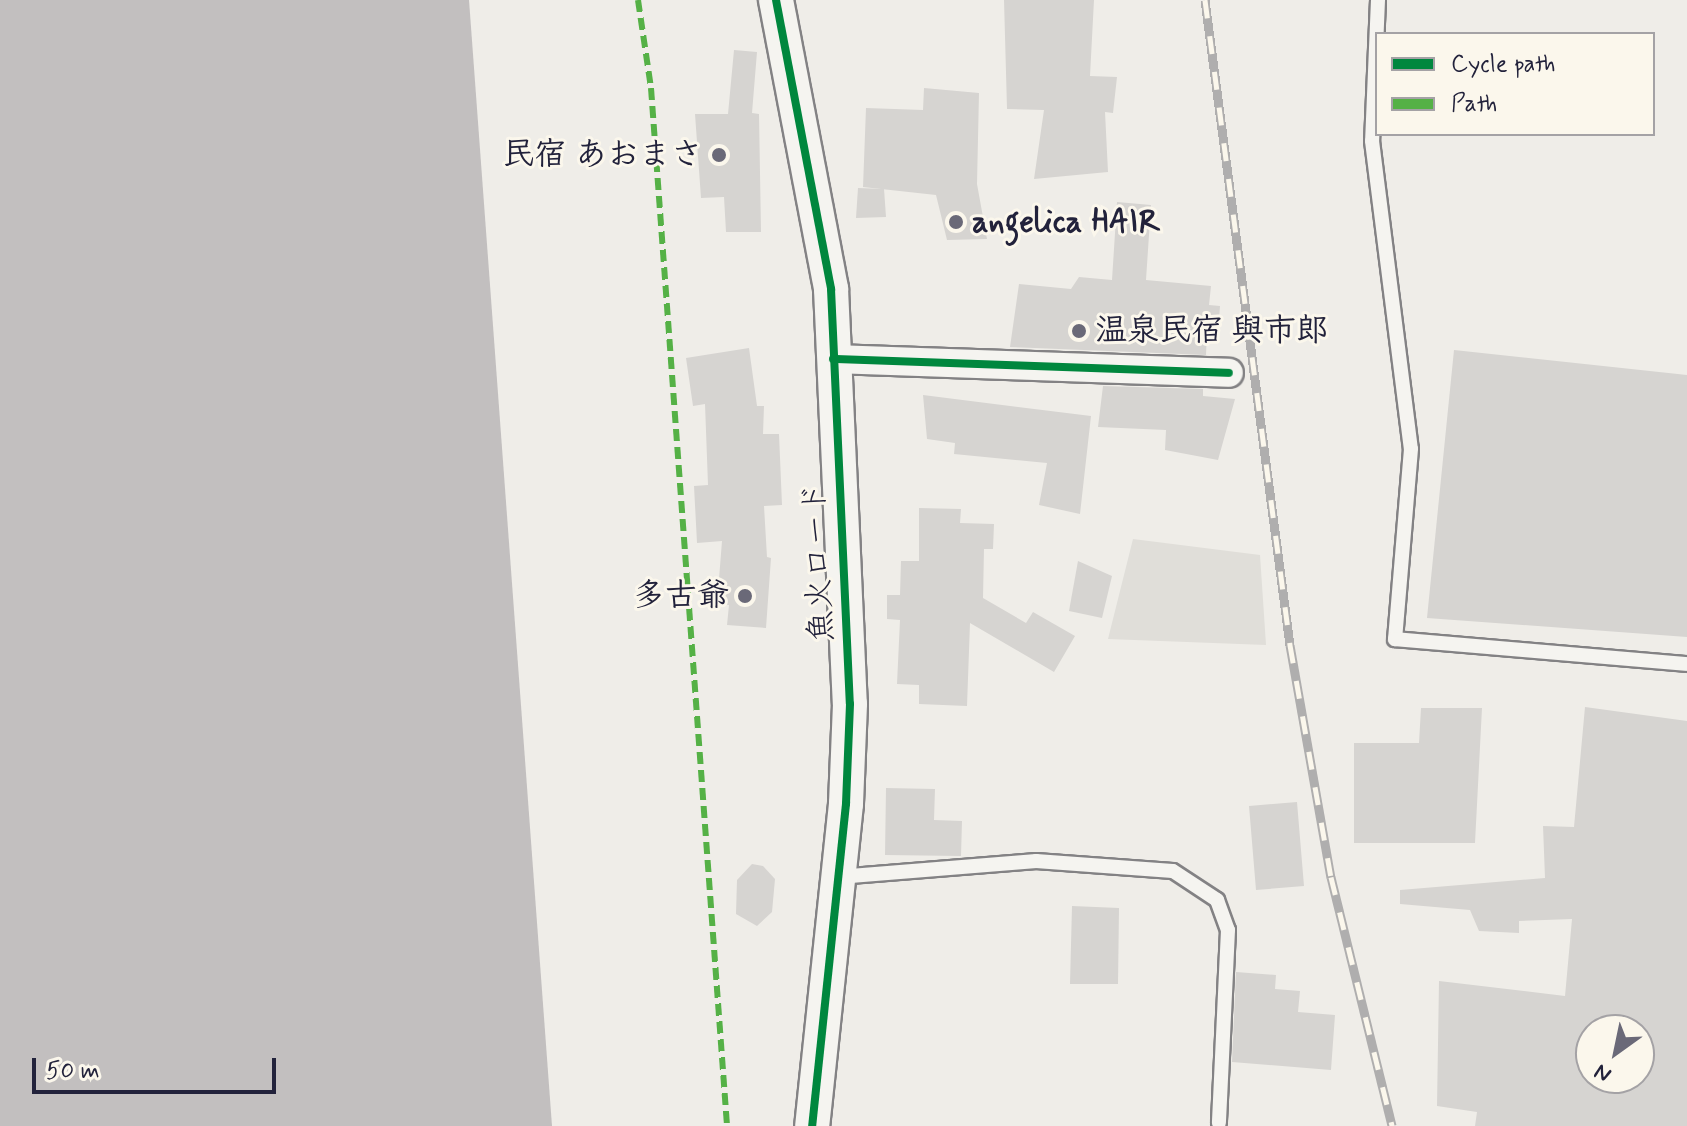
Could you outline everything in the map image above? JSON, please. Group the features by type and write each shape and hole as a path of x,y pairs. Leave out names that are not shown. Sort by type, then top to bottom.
{"street":[{"name":"魚火ロード","path":"776,0 831,289 850,704 837,877 812,1126"},
{"path":"833,359 1229,373"}],"lane":[{"path":"1377,32 1378,0"},
{"path":"1375,70 1372,141 1411,449 1395,639 1687,664"},
{"path":"837,877 1036,861 1173,871 1217,900 1228,930 1219,1123"}],"shaded area":[{"path":"0,0 469,0 552,1126 0,1126"},
{"path":"1133,539 1260,555 1266,645 1108,639"}],"building":[{"path":"1004,0 1094,0 1090,76 1117,77 1113,113 1105,112 1108,172 1034,179 1044,110 1007,109"},
{"path":"734,50 757,52 752,113 759,114 761,232 726,232 724,197 701,198 695,114 728,114"},
{"path":"924,88 979,93 977,184 987,239 947,240 936,195 863,187 866,108 923,110"},
{"path":"858,188 884,189 886,217 856,218"},
{"path":"1117,202 1151,205 1146,280 1211,286 1209,305 1220,306 1218,334 1207,333 1206,355 1010,347 1019,284 1071,289 1079,277 1112,280"},
{"path":"749,348 757,406 764,406 763,434 779,434 782,505 764,506 767,557 771,558 766,628 727,625 729,605 717,604 722,541 697,543 694,486 708,485 705,404 693,406 686,358"},
{"path":"1454,350 1687,375 1687,637 1427,618"},
{"path":"1103,386 1203,389 1203,396 1235,399 1218,460 1165,450 1166,430 1098,427"},
{"path":"923,395 1091,416 1080,514 1039,505 1047,463 954,454 955,443 927,439"},
{"path":"919,508 961,509 960,523 994,524 993,549 984,549 983,598 1026,623 1033,612 1075,636 1054,672 970,623 967,706 919,704 919,685 897,684 900,620 887,619 887,595 900,595 901,561 919,561"},
{"path":"1078,561 1112,576 1102,618 1069,611"},
{"path":"1585,707 1687,721 1687,1126 1475,1126 1477,1112 1437,1106 1439,981 1565,996 1572,919 1519,921 1519,933 1479,931 1470,910 1400,904 1400,890 1545,878 1543,826 1574,827"},
{"path":"1421,708 1482,708 1475,843 1354,843 1354,743 1419,743"},
{"path":"886,788 935,789 934,820 962,821 961,856 885,855"},
{"path":"1297,802 1304,886 1256,890 1249,806"},
{"path":"752,864 763,866 775,879 772,912 757,926 736,914 737,880"},
{"path":"1072,906 1119,908 1118,984 1070,984"},
{"path":"1236,972 1276,975 1275,989 1300,991 1298,1012 1335,1015 1331,1070 1232,1062"}],"railway":[{"path":"1205,0 1290,645 1331,877 1392,1126"}],"marked path":[{"path":"638,0 651,88 727,1126"}],"cycle path":[{"path":"776,0 831,289 850,704 846,804 812,1126"},
{"path":"833,359 1229,373"}],"place":[{"name":"民宿 あおまさ","path":"719,155"},
{"name":"angelica HAIR","path":"956,222"},
{"name":"温泉民宿 與市郎","path":"1079,331"},
{"name":"多古爺","path":"745,596"}]}
